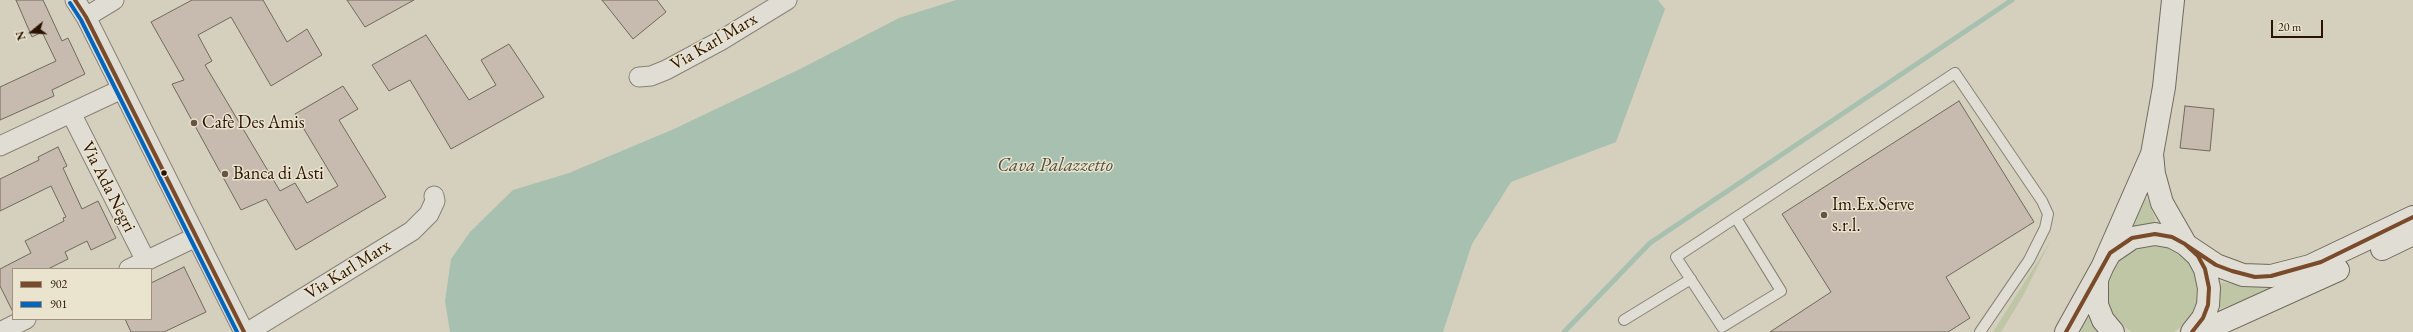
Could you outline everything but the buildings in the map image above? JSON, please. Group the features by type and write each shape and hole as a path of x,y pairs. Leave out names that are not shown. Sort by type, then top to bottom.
{"main road":[{"path":"2066,332 2101,266 2152,154 2164,87 2173,0"},
{"path":"2152,154 2154,174 2162,202 2186,245 2202,262 2209,288 2205,314 2192,332"},
{"path":"2113,332 2103,320 2097,305 2096,287 2101,266 2116,248 2138,236 2164,235 2186,245 2209,261 2232,271 2255,277 2271,276 2321,262 2413,217"},
{"path":"2201,332 2413,234"}],"street":[{"path":"75,0 86,17 244,332"},
{"path":"86,17 114,0"},
{"name":"Via Karl Marx","path":"639,77 651,76 666,70 720,41 787,0"},
{"path":"0,146 122,89"},
{"name":"Via Ada Negri","path":"71,113 138,265"},
{"name":"Via Karl Marx","path":"248,332 412,231 429,214 435,201 434,196"},
{"path":"138,265 196,237"},
{"path":"0,332 24,320"}],"lane":[{"path":"1736,218 1781,291 1722,327 1676,256 1955,73 2042,201 2048,214 2045,228 2029,260 1980,332"},
{"path":"1624,320 1691,279"}],"shaded area":[{"path":"2144,196 2148,200 2156,221 2152,224 2134,226 2132,224"},
{"path":"2050,242 2023,296 2001,332 1993,332"},
{"path":"2148,244 2163,245 2177,251 2189,260 2197,274 2200,289 2198,305 2191,319 2174,332 2132,332 2122,325 2112,313 2107,299 2107,283 2112,269 2121,257 2133,248"},
{"path":"2223,282 2251,287 2297,282 2220,309 2219,285"},
{"path":"2088,316 2091,316 2100,332 2078,332"}],"water":[{"name":"Cava Palazzetto","path":"956,0 1658,0 1665,9 1616,142 1511,182 1472,244 1443,332 450,332 445,301 451,259 470,232 513,190 569,173 674,129 800,69 899,18"}],"waterway":[{"path":"1564,332 1650,243 2012,0"}],"transit line":[{"name":"902","path":"75,0 86,17 244,332"},
{"name":"901","path":"70,3 81,20 237,332"},
{"name":"902","path":"2186,245 2216,265 2232,271 2255,277 2271,276 2321,262 2413,217"},
{"name":"902","path":"2066,332 2110,253 2132,238 2155,234 2172,237 2185,244 2198,256 2205,269 2209,288 2208,305 2203,318 2192,332"}],"place":[{"name":"Cafè Des Amis","path":"194,123"},
{"name":"Banca di Asti","path":"225,174"},
{"name":"Im.Ex.Serve s.r.l.","path":"1824,215"}]}
